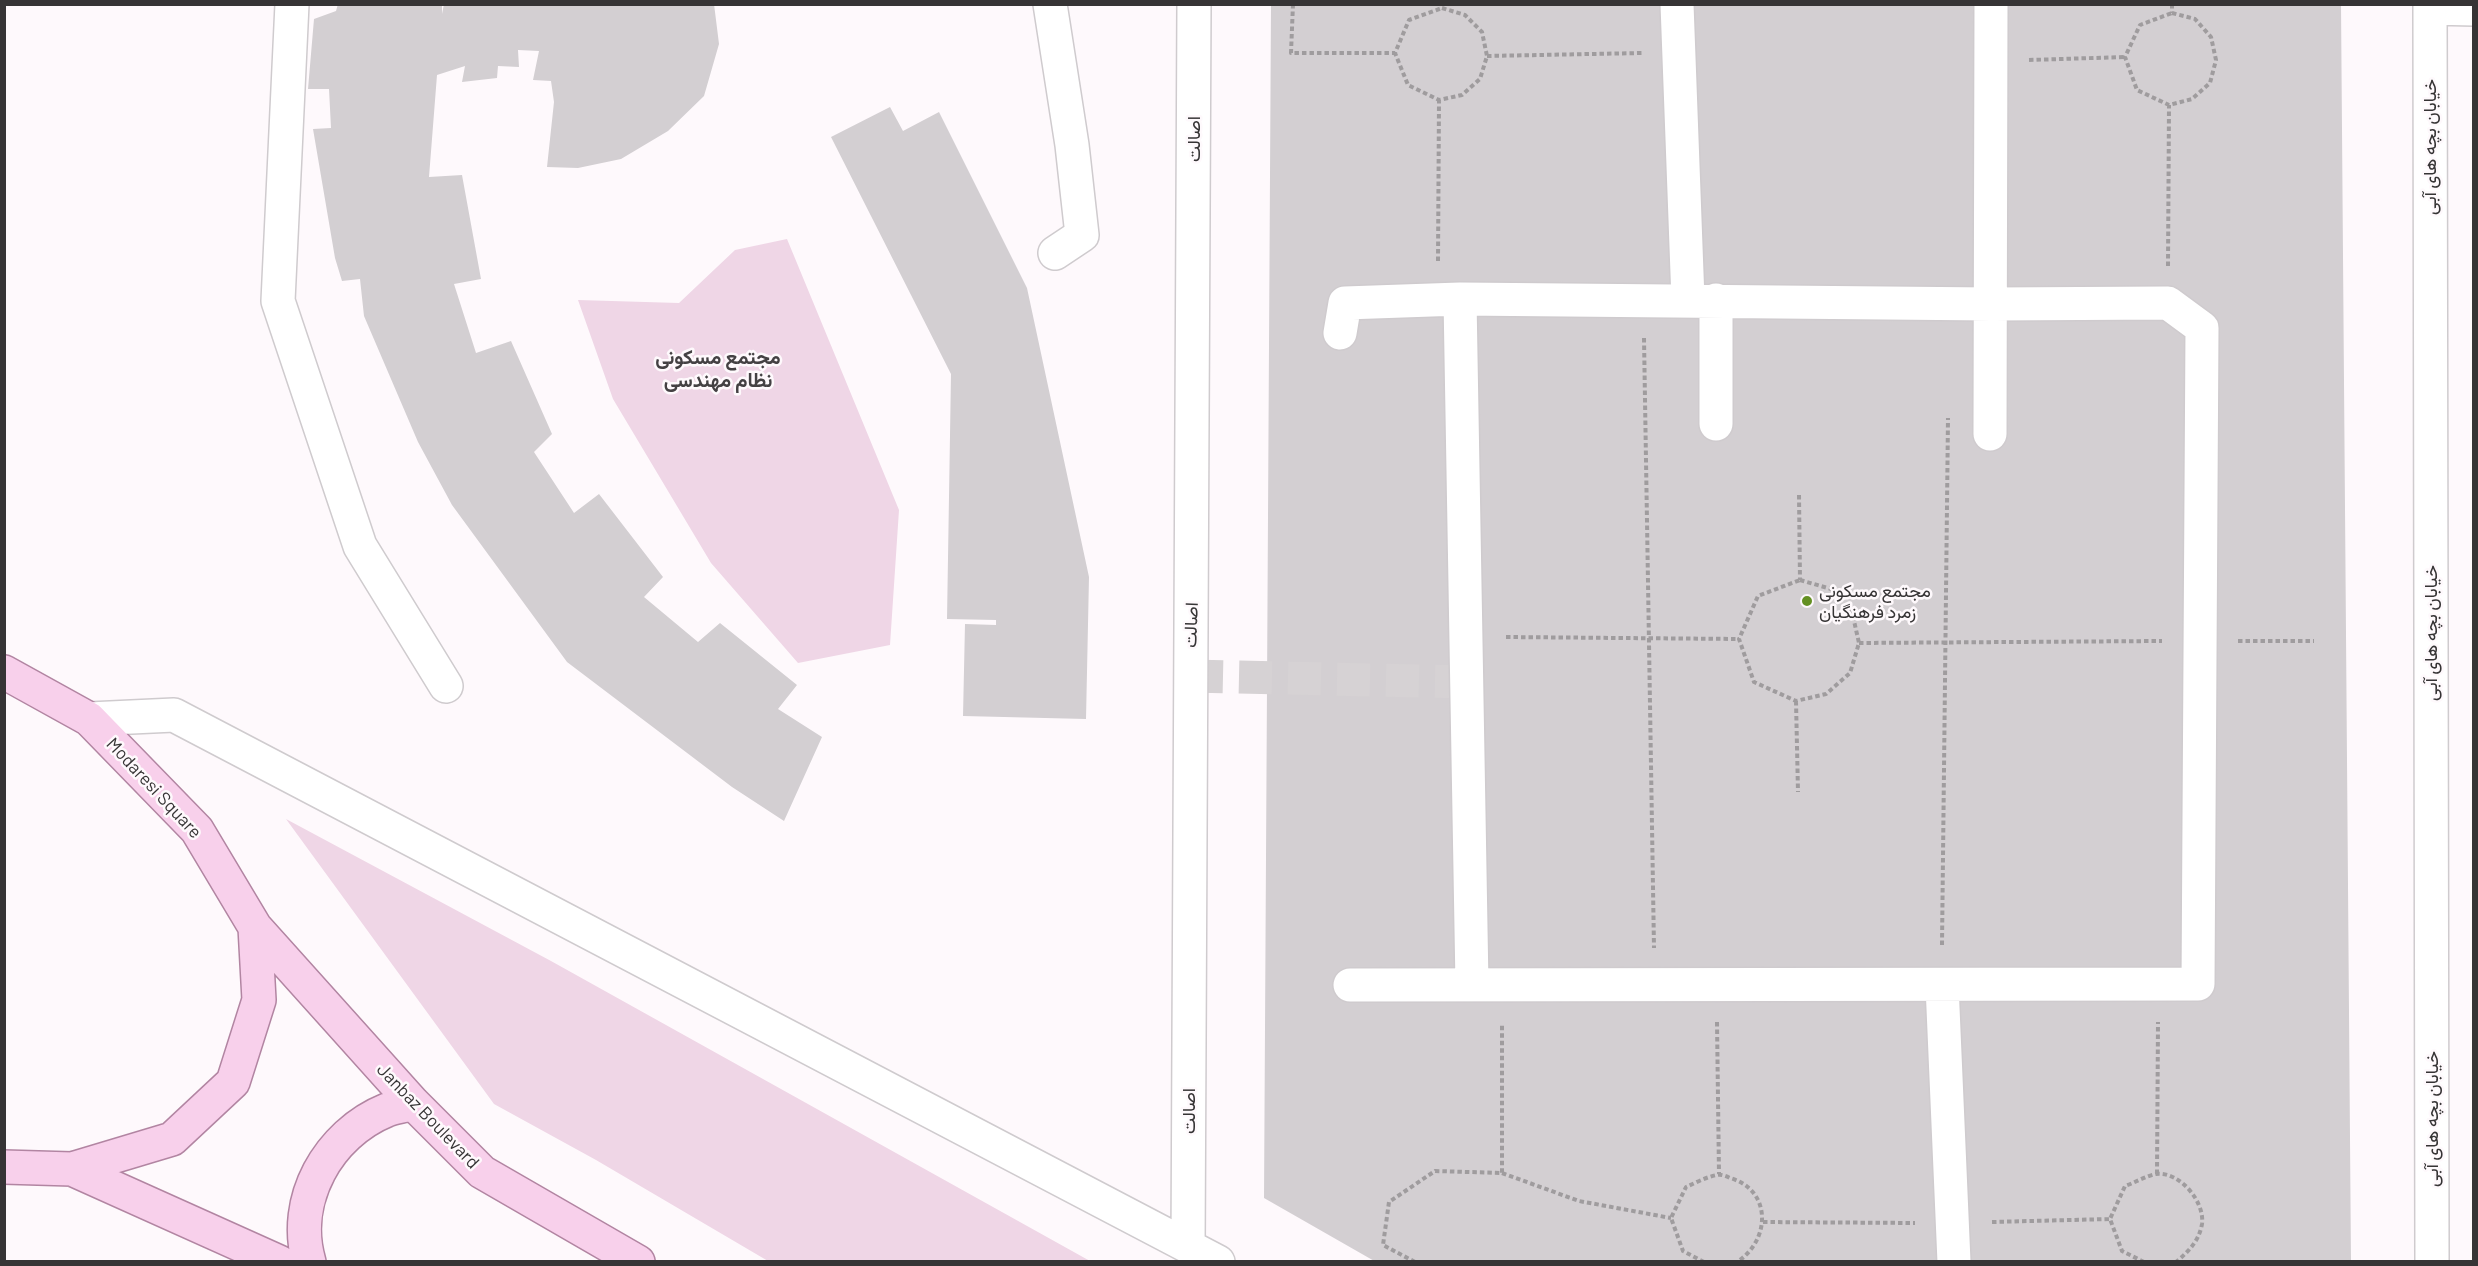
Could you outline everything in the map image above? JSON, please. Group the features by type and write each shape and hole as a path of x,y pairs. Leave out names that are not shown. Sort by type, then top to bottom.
{"main road":[{"name":"Modaresi Square","path":"4,672 89,719 197,830 255,927 259,1000 233,1082 172,1139 72,1169 4,1167"},
{"name":"Janbaz Boulevard","path":"255,927 413,1103 482,1172 638,1262"},
{"path":"309,1262 304,1230 307,1206 313,1183 324,1161 342,1140 363,1123 387,1110 413,1103"},
{"path":"72,1169 279,1262"}],"street":[{"path":"292,4 278,301 360,546 446,686"},
{"path":"1050,4 1072,145 1082,235 1055,253"},
{"name":"اصالت","path":"1188,1245 1194,4"},
{"path":"1677,4 1678,52 1716,424"},
{"path":"1990,434 1991,4"},
{"path":"2430,6 2474,9"},
{"name":"خیابان بچه های آبی","path":"2430,6 2432,1262"},
{"path":"1449,299 1487,985"},
{"path":"1340,333 1345,303 1449,299 1992,304 2168,303 2202,328 2198,984 1350,985"},
{"path":"89,719 174,715 1218,1262"},
{"path":"1942,984 1954,1262"}],"path":[{"path":"1293,4 1291,53 1395,52"},
{"path":"2172,4 2172,13"},
{"path":"1442,6 1465,15 1482,32 1487,56 1479,79 1471,87 1462,95 1439,100 1408,85 1395,52 1409,20 1442,6"},
{"path":"2172,13 2195,19 2211,37 2216,60 2210,83 2192,99 2169,105 2137,90 2125,57 2140,25 2172,13"},
{"path":"1487,56 1678,52"},
{"path":"1991,61 2125,57"},
{"path":"1439,100 1449,299"},
{"path":"2168,303 2169,105"},
{"path":"1643,300 1651,639 1655,985"},
{"path":"1942,984 1948,408"},
{"path":"1799,495 1800,580"},
{"path":"1800,580 1831,589 1852,612 1859,643 1850,673 1826,694 1796,701 1754,682 1739,639 1758,596 1800,580"},
{"path":"1466,637 1739,639"},
{"path":"1859,643 2314,641"},
{"path":"1796,701 1798,792"},
{"path":"2157,1174 2158,984"},
{"path":"1487,985 1502,1173"},
{"path":"1717,985 1719,1174"},
{"path":"1415,1262 1383,1245 1389,1202 1435,1171 1502,1173 1580,1201 1671,1218"},
{"path":"1704,1262 1683,1251 1671,1218 1686,1187 1719,1174 1741,1181 1758,1199 1763,1222 1756,1245 1737,1262"},
{"path":"2144,1262 2122,1251 2110,1219 2125,1186 2157,1174 2180,1181 2197,1198 2202,1222 2195,1245 2176,1262"},
{"path":"1763,1222 1952,1223 2110,1219"}],"shaded area":[{"path":"787,239 899,510 890,645 798,663 711,563 613,399 578,300 679,303 735,250"},
{"path":"286,819 551,961 1090,1261 768,1261 596,1160 494,1104"}],"building":[{"path":"338,4 442,4 442,14 444,4 714,4 719,44 704,96 668,131 621,159 578,168 547,167 554,102 551,81 533,80 539,51 518,50 519,67 498,66 497,78 462,82 465,66 437,75 429,177 462,175 481,279 454,284 476,353 511,341 552,434 534,452 574,513 599,494 663,577 644,597 698,642 720,623 797,685 778,709 822,737 784,821 732,787 567,662 452,505 418,442 364,316 360,279 342,281 335,258 313,129 331,128 329,89 308,89 314,19 336,11"},
{"name":"مجتمع مسکونی زمرد فرهنگیان","path":"1271,4 2341,4 2351,1262 1376,1262 1264,1198"},
{"path":"890,107 903,131 939,112 1027,288 1089,577 1086,719 963,716 965,624 996,625 996,620 947,619 951,374 831,137"}],"tunnel":[{"path":"1190,676 1467,682"}],"place":[{"name":"مجتمع مسکونی زمرد فرهنگیان","path":"1807,601"}],"district":[{"name":"مجتمع مسکونی نظام مهندسی","path":"718,368"}]}
